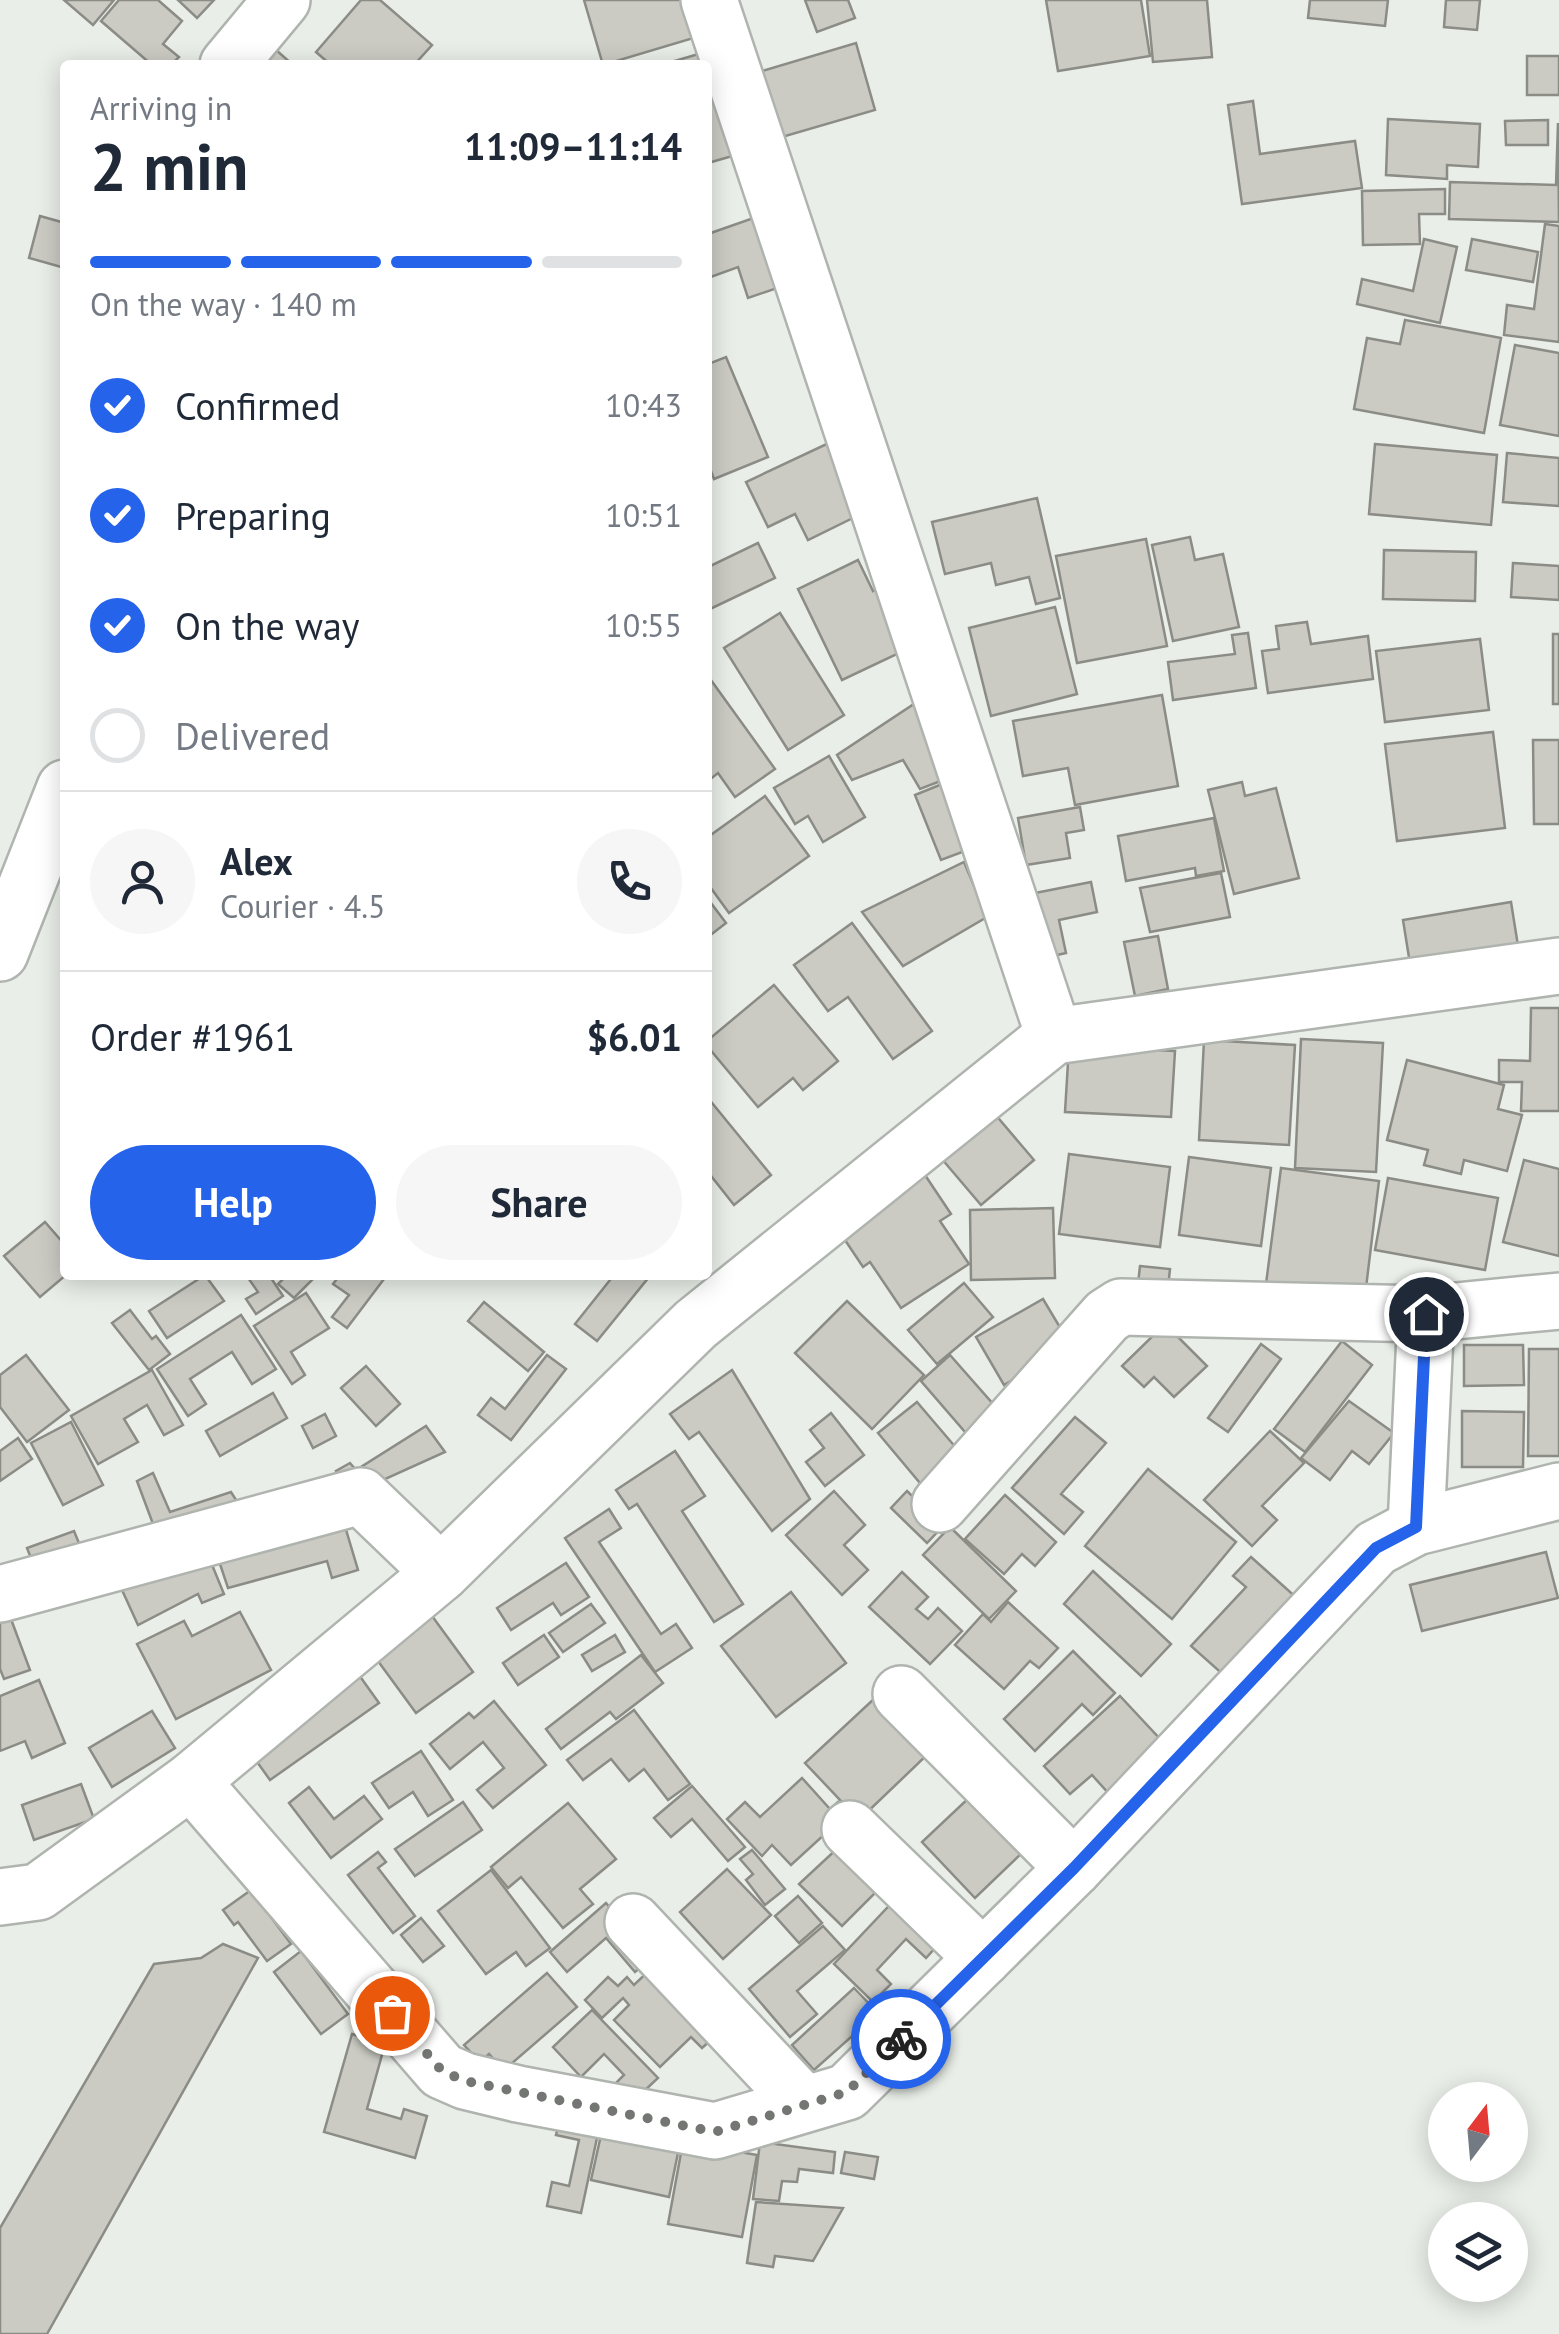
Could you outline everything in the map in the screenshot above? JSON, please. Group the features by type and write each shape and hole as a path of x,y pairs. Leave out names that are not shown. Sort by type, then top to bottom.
{"street":[{"path":"232,60 282,0"},
{"path":"710,0 1054,1036"},
{"path":"0,953 60,801"},
{"path":"0,1897 38,1892 191,1782 440,1573 696,1324 1054,1036 1559,966"},
{"path":"940,1504 1107,1316 1121,1307 1426,1314 1559,1301"},
{"path":"1416,1527 1426,1314"},
{"path":"191,1782 442,2071 518,2094 715,2132 847,2092 1074,1868 1376,1548 1416,1527 1559,1491"},
{"path":"0,1594 361,1496 440,1573"},
{"path":"900,1694 1074,1868"},
{"path":"850,1829 983,1958"},
{"path":"634,1922 804,2104"}],"building":[{"path":"64,0 114,0 93,25"},
{"path":"119,0 158,0 182,21 163,44 179,57 146,60 101,21"},
{"path":"178,0 214,0 197,18"},
{"path":"361,0 380,0 432,45 418,60 325,60 316,52"},
{"path":"584,0 697,0 707,34 620,60 602,60"},
{"path":"805,0 848,0 855,18 817,32"},
{"path":"1046,0 1141,0 1150,56 1058,71"},
{"path":"1147,0 1207,0 1212,57 1153,62"},
{"path":"1310,0 1388,0 1385,26 1308,18"},
{"path":"1446,0 1480,0 1477,30 1444,27"},
{"path":"856,43 875,110 782,137 762,71"},
{"path":"275,49 287,60 265,60"},
{"path":"712,50 743,153 712,162 712,60 678,60"},
{"path":"1527,56 1559,56 1559,95 1527,95"},
{"path":"1253,101 1260,154 1355,141 1362,188 1242,204 1228,105"},
{"path":"1388,119 1480,124 1478,167 1447,165 1447,179 1386,175"},
{"path":"1548,120 1548,145 1506,145 1505,121"},
{"path":"1558,123 1559,222 1449,219 1450,182 1556,185"},
{"path":"1445,189 1445,214 1419,214 1420,244 1363,245 1362,191"},
{"path":"40,216 60,222 60,267 29,258"},
{"path":"759,216 783,286 748,298 738,267 712,277 712,233"},
{"path":"1545,224 1559,226 1559,342 1504,335 1507,305 1534,309"},
{"path":"1424,239 1457,247 1440,323 1357,304 1362,279 1413,291"},
{"path":"1472,239 1538,252 1533,282 1466,270"},
{"path":"1405,320 1501,338 1484,433 1354,409 1367,338 1400,344"},
{"path":"1515,345 1559,353 1559,436 1500,425"},
{"path":"726,357 768,457 714,479 712,474 712,362"},
{"path":"831,442 865,512 808,540 795,514 768,527 746,482"},
{"path":"1375,444 1497,455 1491,525 1369,514"},
{"path":"1507,453 1559,458 1559,506 1503,502"},
{"path":"1037,498 1060,598 1036,604 1029,577 996,585 991,563 945,574 932,522"},
{"path":"1190,537 1195,560 1223,554 1239,627 1173,641 1152,545"},
{"path":"1146,539 1167,646 1077,663 1056,556"},
{"path":"758,543 775,578 712,608 712,565"},
{"path":"1384,550 1476,552 1475,601 1383,599"},
{"path":"858,560 873,591 885,585 914,646 842,680 798,589"},
{"path":"1513,563 1559,566 1559,600 1511,597"},
{"path":"1055,607 1077,694 991,716 969,628"},
{"path":"780,613 844,715 788,750 724,648"},
{"path":"1307,622 1311,644 1368,636 1373,679 1268,693 1262,651 1279,649 1276,626"},
{"path":"1248,633 1256,688 1173,700 1168,662 1235,654 1232,635"},
{"path":"1553,634 1559,634 1559,704 1553,704"},
{"path":"1480,639 1489,710 1385,722 1376,651"},
{"path":"712,682 775,769 735,797 718,773 712,778"},
{"path":"1162,695 1178,786 1075,805 1068,768 1023,776 1013,721"},
{"path":"920,700 951,777 920,789 903,760 852,780 837,755"},
{"path":"1493,732 1505,828 1397,841 1385,744"},
{"path":"1533,740 1559,740 1559,824 1534,824"},
{"path":"829,756 865,817 823,842 808,816 795,824 774,788"},
{"path":"947,782 973,848 941,860 915,795"},
{"path":"1242,782 1245,796 1276,788 1299,878 1234,894 1208,790"},
{"path":"765,796 809,856 729,913 712,890 712,834"},
{"path":"1080,807 1084,830 1066,833 1070,858 1026,865 1018,818"},
{"path":"1214,818 1224,871 1196,876 1195,868 1126,881 1118,836"},
{"path":"964,862 987,917 903,966 862,912"},
{"path":"1221,873 1230,917 1150,932 1140,888"},
{"path":"1091,882 1097,912 1059,920 1066,953 1044,958 1030,894"},
{"path":"1511,902 1519,952 1411,970 1403,920"},
{"path":"712,904 726,923 712,934"},
{"path":"852,923 932,1031 893,1059 848,997 828,1011 794,965"},
{"path":"1158,936 1168,989 1135,996 1124,942"},
{"path":"774,985 838,1061 803,1090 793,1078 758,1107 712,1052 712,1037"},
{"path":"1531,1008 1559,1008 1559,1111 1521,1111 1522,1082 1499,1082 1499,1060 1530,1061"},
{"path":"1301,1039 1383,1043 1376,1172 1295,1168"},
{"path":"1204,1040 1295,1045 1289,1145 1199,1140"},
{"path":"1069,1046 1175,1051 1171,1117 1065,1112"},
{"path":"1407,1060 1504,1085 1498,1109 1522,1115 1507,1171 1464,1160 1461,1174 1424,1165 1428,1150 1387,1140"},
{"path":"712,1103 771,1175 734,1205 712,1177"},
{"path":"994,1113 1034,1160 981,1205 941,1158"},
{"path":"1069,1154 1170,1167 1160,1247 1059,1234"},
{"path":"1189,1157 1271,1168 1261,1246 1179,1235"},
{"path":"1524,1160 1559,1169 1559,1256 1503,1242"},
{"path":"919,1166 951,1214 940,1221 969,1264 901,1308 870,1262 863,1267 833,1222"},
{"path":"1281,1168 1379,1181 1365,1296 1266,1284"},
{"path":"1388,1178 1498,1198 1485,1270 1375,1250"},
{"path":"1053,1208 1055,1278 971,1280 970,1210"},
{"path":"45,1222 60,1239 60,1280 40,1297 4,1256"},
{"path":"1140,1266 1170,1269 1167,1297 1137,1293"},
{"path":"197,1280 209,1280 224,1301 167,1338 149,1311"},
{"path":"250,1280 272,1280 283,1296 256,1314 246,1299 258,1292"},
{"path":"282,1280 312,1280 294,1298 278,1284"},
{"path":"336,1280 383,1280 347,1328 332,1317 349,1295 333,1284"},
{"path":"610,1280 647,1280 597,1341 575,1324"},
{"path":"964,1283 993,1317 937,1364 908,1330"},
{"path":"306,1293 329,1328 291,1352 305,1375 292,1384 254,1326"},
{"path":"1043,1299 1067,1339 1028,1362 1031,1369 1004,1385 976,1337"},
{"path":"847,1301 924,1375 872,1429 795,1353"},
{"path":"484,1302 544,1352 528,1371 468,1321"},
{"path":"130,1310 152,1339 156,1336 170,1354 149,1370 112,1323"},
{"path":"241,1315 276,1369 252,1384 232,1352 190,1379 206,1404 188,1416 157,1369"},
{"path":"1165,1324 1207,1366 1174,1397 1154,1377 1144,1387 1122,1366"},
{"path":"1342,1341 1372,1365 1305,1452 1274,1429"},
{"path":"1261,1344 1281,1359 1228,1432 1208,1418"},
{"path":"1464,1345 1523,1345 1524,1385 1464,1386"},
{"path":"1529,1349 1559,1349 1559,1456 1528,1456"},
{"path":"26,1355 69,1410 27,1442 0,1407 0,1375"},
{"path":"547,1355 566,1369 511,1440 478,1415 491,1398 505,1409"},
{"path":"950,1355 1008,1421 978,1447 921,1381"},
{"path":"366,1366 400,1404 376,1426 341,1388"},
{"path":"152,1370 183,1425 164,1435 147,1405 124,1419 138,1442 98,1464 71,1416"},
{"path":"732,1370 810,1499 772,1531 699,1432 689,1439 670,1414"},
{"path":"273,1393 287,1418 220,1456 206,1431"},
{"path":"1349,1401 1394,1433 1369,1464 1352,1451 1330,1480 1301,1458"},
{"path":"917,1402 969,1463 930,1495 878,1433"},
{"path":"1462,1411 1524,1412 1523,1467 1462,1467"},
{"path":"831,1413 864,1455 825,1486 806,1462 824,1448 810,1430"},
{"path":"325,1414 336,1436 313,1448 302,1426"},
{"path":"1075,1417 1106,1443 1061,1494 1083,1512 1064,1534 1012,1488"},
{"path":"71,1422 103,1485 63,1505 31,1443"},
{"path":"426,1426 445,1452 350,1495 336,1471 350,1463 356,1470"},
{"path":"1270,1431 1304,1463 1262,1506 1277,1520 1252,1546 1204,1500"},
{"path":"18,1438 32,1459 0,1481 0,1451"},
{"path":"675,1451 705,1496 682,1511 743,1604 714,1622 637,1504 629,1509 616,1490"},
{"path":"1148,1469 1236,1542 1172,1619 1085,1546"},
{"path":"153,1473 170,1512 231,1492 248,1519 159,1540 137,1481"},
{"path":"834,1491 865,1525 844,1545 868,1570 842,1595 786,1535"},
{"path":"907,1491 943,1526 927,1543 891,1508"},
{"path":"1005,1495 1056,1542 1035,1566 1022,1554 1004,1574 965,1539"},
{"path":"609,1509 621,1528 599,1542 661,1634 676,1624 692,1648 655,1672 565,1538"},
{"path":"344,1523 358,1570 332,1578 327,1561 228,1588 218,1558"},
{"path":"950,1527 1016,1591 989,1619 923,1555"},
{"path":"74,1531 83,1553 36,1571 27,1548"},
{"path":"1546,1552 1558,1598 1422,1631 1410,1585"},
{"path":"208,1555 224,1594 202,1603 198,1594 138,1625 117,1579"},
{"path":"1251,1557 1308,1608 1236,1686 1191,1646 1246,1587 1233,1576"},
{"path":"566,1563 589,1597 561,1615 553,1603 511,1630 497,1608"},
{"path":"1093,1571 1171,1644 1141,1676 1064,1604"},
{"path":"902,1572 928,1597 916,1609 928,1619 938,1608 962,1631 930,1664 869,1607"},
{"path":"791,1592 846,1663 776,1717 721,1646"},
{"path":"1008,1602 1058,1648 1039,1668 1030,1661 1004,1689 955,1645 983,1614 991,1622"},
{"path":"5,1603 30,1670 4,1679 0,1669 0,1604"},
{"path":"591,1604 605,1623 563,1652 549,1633"},
{"path":"424,1605 473,1672 416,1713 367,1646"},
{"path":"240,1612 271,1670 176,1719 137,1644 184,1621 192,1636"},
{"path":"544,1635 559,1657 518,1685 503,1663"},
{"path":"615,1635 625,1652 592,1671 582,1655"},
{"path":"1073,1651 1115,1693 1093,1715 1082,1704 1035,1751 1004,1719"},
{"path":"641,1655 663,1683 616,1719 610,1712 561,1749 546,1729"},
{"path":"359,1675 379,1703 270,1780 250,1752"},
{"path":"39,1680 65,1743 32,1758 25,1741 0,1751 0,1696"},
{"path":"1120,1696 1175,1755 1120,1806 1092,1775 1070,1794 1044,1766"},
{"path":"876,1697 929,1753 859,1820 805,1763"},
{"path":"494,1701 546,1765 493,1808 477,1790 504,1768 483,1742 450,1769 430,1744 469,1713 474,1718"},
{"path":"634,1710 690,1784 668,1800 644,1769 629,1781 611,1759 583,1780 567,1760"},
{"path":"152,1711 175,1748 112,1787 89,1748"},
{"path":"421,1751 453,1800 428,1816 413,1792 389,1808 372,1783"},
{"path":"802,1778 830,1809 838,1802 848,1813 791,1865 772,1845 762,1856 727,1819 745,1802 760,1817"},
{"path":"81,1784 94,1819 34,1840 22,1805"},
{"path":"692,1786 745,1847 728,1861 692,1819 671,1837 654,1818"},
{"path":"309,1787 334,1819 364,1796 382,1819 331,1858 289,1803"},
{"path":"973,1794 1025,1850 975,1898 922,1842"},
{"path":"463,1802 482,1830 415,1876 395,1849"},
{"path":"568,1803 616,1859 580,1889 593,1904 563,1928 521,1877 508,1888 491,1867"},
{"path":"841,1845 882,1886 842,1926 799,1884"},
{"path":"752,1850 785,1889 765,1905 746,1880 753,1874 740,1859"},
{"path":"378,1852 386,1862 378,1868 415,1916 393,1933 348,1875"},
{"path":"727,1869 771,1915 723,1959 680,1912"},
{"path":"491,1870 550,1948 526,1966 516,1952 486,1974 438,1911"},
{"path":"251,1890 291,1944 267,1961 238,1922 234,1925 223,1910"},
{"path":"903,1891 948,1934 926,1958 906,1939 877,1970 891,1984 873,2002 834,1964"},
{"path":"798,1896 822,1923 799,1943 775,1916"},
{"path":"606,1903 652,1957 635,1972 606,1938 567,1972 550,1952"},
{"path":"421,1918 444,1946 423,1962 401,1935"},
{"path":"823,1926 845,1950 797,1991 817,2014 790,2037 749,1989"},
{"path":"223,1944 258,1958 47,2334 0,2334 0,2228 154,1964 201,1958"},
{"path":"301,1951 348,2014 321,2034 274,1972"},
{"path":"655,1965 721,2031 702,2048 691,2037 660,2067 614,2020 629,2005 623,1998 602,2018 585,2000 608,1977 618,1986 627,1977 634,1985"},
{"path":"547,1973 577,2007 504,2070 489,2054 480,2062 464,2045"},
{"path":"854,1988 878,2013 814,2070 792,2045"},
{"path":"592,2010 658,2078 622,2112 605,2094 624,2075 604,2054 581,2077 553,2047"},
{"path":"352,2034 385,2044 367,2109 401,2119 404,2109 427,2116 415,2158 324,2132"},
{"path":"562,2111 601,2119 581,2213 547,2206 552,2182 569,2186 579,2140 556,2135"},
{"path":"603,2126 680,2143 669,2197 591,2180"},
{"path":"683,2142 757,2155 742,2237 668,2224"},
{"path":"760,2142 835,2152 833,2173 799,2169 797,2182 782,2181 779,2201 753,2199"},
{"path":"845,2152 878,2157 874,2179 841,2173"},
{"path":"756,2202 843,2208 813,2261 775,2256 773,2267 747,2263"}],"way so far":[{"path":"392,2013 442,2071 465,2081 715,2132 847,2092 901,2039"}],"route":[{"path":"901,2039 1074,1868 1376,1548 1416,1527 1426,1314"}]}
